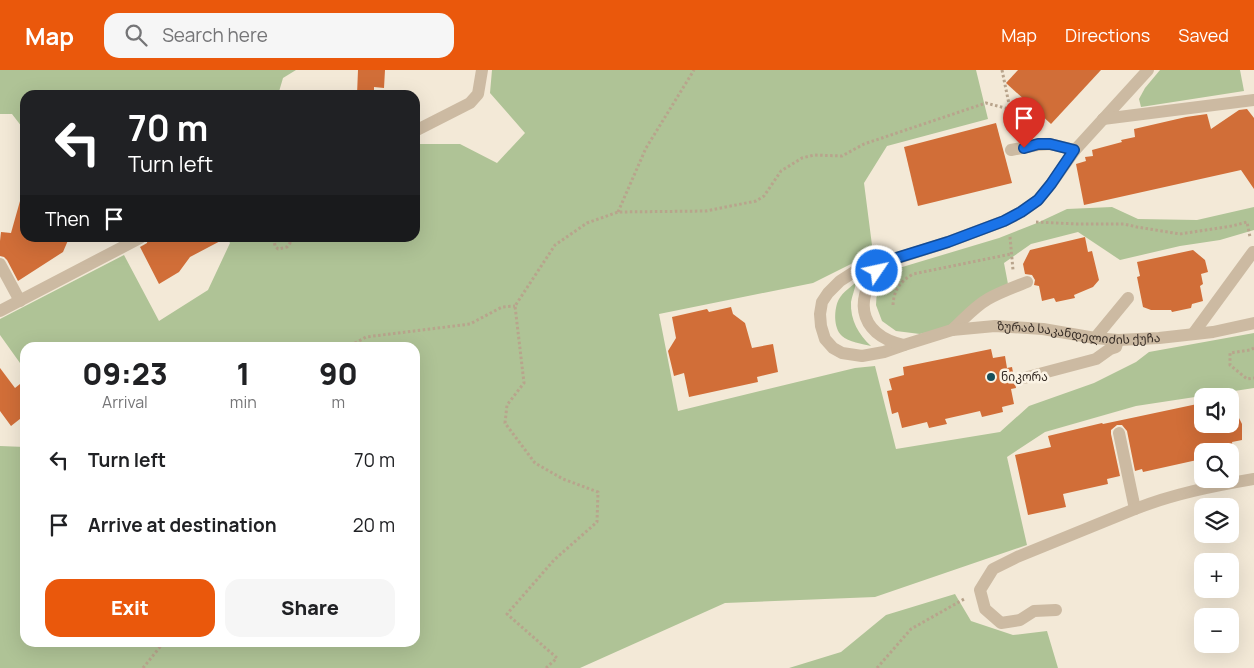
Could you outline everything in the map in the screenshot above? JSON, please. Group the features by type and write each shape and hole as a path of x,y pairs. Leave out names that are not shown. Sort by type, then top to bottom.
{"street":[{"path":"420,128 470,103 478,94 482,70"},
{"name":"ზურაბ საკანდელიძის ქუჩა","path":"1148,70 1074,150 1038,200 1021,212 1004,221 948,242 854,272 840,280 822,302 820,314 824,339 842,354 862,356 884,352 952,330 995,326 1043,328 1095,338 1118,340 1213,332 1254,323"},
{"path":"1104,119 1254,100"},
{"path":"1010,150 1038,144 1050,144 1074,150"},
{"path":"0,311 132,242"},
{"path":"1193,334 1253,252"},
{"name":"ზურაბ საკანდელიძის ქუჩა","path":"890,260 877,271 867,286 863,301 865,316 870,327 880,336 904,345"},
{"path":"0,264 20,301"},
{"path":"952,330 975,308 988,299 1027,282"},
{"path":"1095,338 1128,298"},
{"path":"1024,378 1096,359 1116,347 1118,340"},
{"path":"1118,433 1135,509"},
{"path":"1056,610 1034,611 1020,620 1001,623 985,609 980,590 993,569 1016,557 1154,502 1214,486 1254,479"}],"path":[{"path":"618,212 646,148 694,70"},
{"path":"1002,70 1015,134"},
{"path":"546,668 557,658 507,614 554,560 597,522 598,492 563,479 536,463 505,423 506,405 524,383 515,306 555,245 587,224 618,212 706,211 756,202 764,196 781,171 802,158 814,155 842,156 864,144 986,103 1010,109 1030,104"},
{"path":"1021,212 1037,223 1124,224 1180,234 1247,222 1253,252"},
{"path":"274,242 278,249 287,247 290,242"},
{"path":"892,304 894,294 903,280 913,274 1012,254"},
{"path":"358,342 366,338 470,324 502,307 515,306"},
{"path":"1248,342 1252,349 1230,353 1230,365 1247,379 1254,378"},
{"path":"878,668 911,629 980,590"},
{"path":"144,668 160,647"}],"green space":[{"path":"0,70 296,70 283,78 279,90 20,90 20,124 12,114 0,114"},
{"path":"492,70 976,70 988,119 887,146 864,183 873,253 813,283 659,314 678,411 855,368 875,366 896,449 1000,432 1029,406 1094,383 1136,362 1149,352 1254,333 1254,388 1239,390 1239,388 1194,388 1194,397 1136,406 1045,432 1007,457 1027,545 875,597 725,603 580,668 0,668 0,446 20,447 20,647 420,647 420,342 20,342 20,363 0,335 0,319 124,255 159,321 208,290 229,242 420,242 420,144 460,144 497,163 525,133 490,93"},
{"path":"1160,70 1240,70 1244,91 1141,107 1139,99 1145,88"},
{"path":"1112,207 1138,219 1197,220 1254,207 1254,230 1220,240 1180,246 1120,260 1078,232 1031,244 1004,263 1008,284 966,323 920,334 896,331 882,321 876,305 877,289 884,280 899,268 999,238 1067,209"},
{"path":"856,282 851,302 852,315 859,332 871,346 848,340 842,336 837,328 835,313 837,303"},
{"path":"955,594 971,621 1013,635 1047,631 1058,668 789,668 841,652 886,615"}],"building":[{"path":"358,70 385,70 384,88 374,87 374,90 357,90"},
{"path":"1018,70 1101,70 1051,124 1006,83"},
{"path":"1247,109 1254,118 1254,189 1241,170 1084,205 1076,164 1086,161 1085,157 1093,156 1092,150 1135,137 1134,129 1186,117 1207,114 1211,129 1239,110"},
{"path":"996,123 1012,183 918,206 904,147"},
{"path":"20,201 20,242 67,242 63,252 18,281 7,260 0,256 1,232 11,233"},
{"path":"1085,237 1088,252 1092,251 1099,280 1093,287 1074,295 1075,298 1056,302 1054,298 1042,301 1039,286 1034,285 1035,280 1032,275 1025,274 1023,264 1030,250"},
{"path":"218,242 190,257 179,272 159,284 140,247 147,243"},
{"path":"1193,250 1205,260 1208,272 1201,274 1203,284 1200,286 1203,301 1192,304 1191,308 1172,312 1171,310 1151,310 1143,307 1137,277 1140,276 1137,262"},
{"path":"731,307 733,314 745,323 752,348 773,344 778,372 757,377 758,382 689,397 684,373 674,376 668,351 676,338 672,317 707,309 709,312"},
{"path":"991,349 993,358 1005,356 1007,368 1012,367 1016,388 1011,389 1014,404 1002,407 1003,412 982,417 980,411 945,419 947,424 929,428 927,422 902,428 898,412 892,414 887,391 892,390 889,379 904,375 903,367"},
{"path":"0,368 15,388 20,384 20,419 11,426 0,411"},
{"path":"1194,405 1194,433 1239,433 1239,418 1242,424 1242,440 1232,443 1194,443 1194,461 1143,472 1142,469 1135,471 1127,431 1122,425 1117,425 1111,430 1111,434 1120,476 1107,479 1108,484 1063,494 1066,507 1028,515 1015,455 1051,447 1048,436"}],"place":[{"name":"ნიკორა","path":"991,377"}],"route":[{"path":"877,271 890,260 948,242 1004,221 1021,212 1038,200 1074,150 1050,144 1038,144 1024,148"}]}
